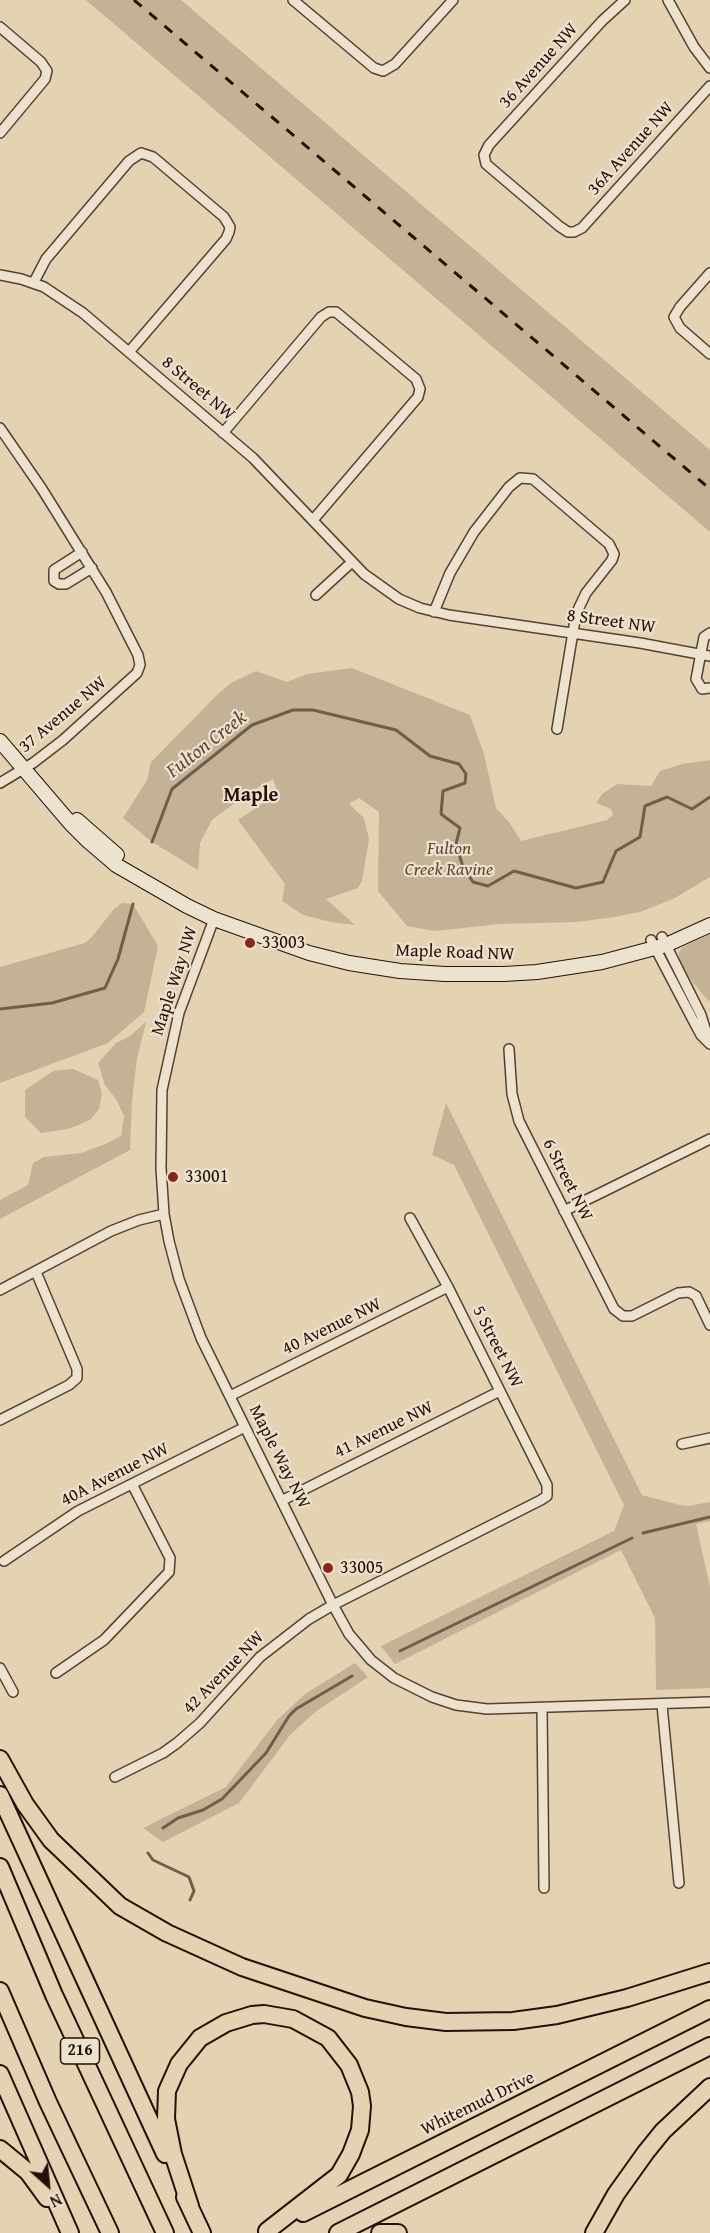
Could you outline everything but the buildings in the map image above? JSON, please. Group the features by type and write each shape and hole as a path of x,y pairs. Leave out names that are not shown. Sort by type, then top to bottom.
{"highway":[{"path":"0,1759 25,1804 51,1840 120,1906 167,1933 242,1967 365,2008 437,2021 513,2021 557,2015 627,1998 710,1972"},
{"path":"0,1795 202,2233"},
{"name":"216","path":"0,1867 54,1995 165,2233"},
{"name":"216","path":"0,1991 48,2102 110,2233"},
{"name":"Whitemud Drive","path":"265,2232 710,2009"},
{"path":"190,2206 173,2154 166,2119 167,2091 179,2064 200,2038 226,2023 264,2014 293,2019 328,2038 350,2065 360,2092 362,2106 360,2130 351,2154 339,2175 265,2232"},
{"path":"338,2233 710,2046"},
{"path":"0,2074 69,2233"},
{"path":"594,2233 622,2186 646,2152 663,2131 710,2087"},
{"path":"0,2149 28,2172 69,2233"},
{"path":"380,2233 398,2233"}],"street":[{"path":"293,0 374,68 383,71 395,64 453,0"},
{"name":"36 Avenue NW","path":"574,232 559,226 490,167 484,158 489,145 602,21 625,0"},
{"path":"668,0 694,47 710,68"},
{"path":"0,27 44,64 47,71 45,79 0,133"},
{"name":"36A Avenue NW","path":"574,232 582,228 710,86"},
{"path":"34,282 46,259 129,161 141,153 153,157 224,217 230,227 226,239 129,352"},
{"path":"710,273 674,317 680,328 710,354"},
{"name":"8 Street NW","path":"0,274 34,282 69,303 253,458 352,562 373,582 399,599 434,612 705,654"},
{"path":"224,433 321,317 329,312 336,312 412,375 420,389 416,400 313,520"},
{"path":"0,428 82,552 92,568 66,584 59,584 54,580 54,570 82,552"},
{"path":"434,612 450,573 474,532 509,487 520,478 533,479 609,544 614,554 610,564 582,599 572,633 557,729"},
{"path":"316,595 352,562"},
{"name":"37 Avenue NW","path":"0,783 23,770 63,740 137,673 140,665 138,655 92,568"},
{"path":"710,633 704,637 705,654 696,680 702,689 710,688"},
{"name":"Maple Road NW","path":"0,741 47,796 92,831 155,888 214,919 309,953 379,968 445,974 504,974 554,969 659,942 710,925"},
{"name":"Maple Road NW","path":"659,942 710,917"},
{"name":"Maple Way NW","path":"214,919 186,989 162,1090 160,1140 164,1214 176,1268 191,1315 349,1634 370,1660 411,1688 432,1698 464,1707 542,1708 710,1702"},
{"path":"659,942 695,1024 701,1035 710,1043"},
{"name":"6 Street NW","path":"509,1049 515,1112 612,1306 622,1316 632,1316 678,1293 689,1292 696,1296 710,1325"},
{"path":"564,1211 710,1139"},
{"path":"0,1290 111,1231 164,1214"},
{"name":"5 Street NW","path":"410,1218 448,1287 547,1485 548,1493"},
{"path":"0,1420 73,1383 77,1378 77,1369 36,1272"},
{"name":"40 Avenue NW","path":"230,1396 448,1287"},
{"name":"41 Avenue NW","path":"282,1500 500,1391"},
{"name":"40A Avenue NW","path":"4,1561 64,1519 245,1427"},
{"path":"682,1444 710,1438"},
{"path":"56,1673 109,1635 171,1567 170,1558 132,1484"},
{"name":"42 Avenue NW","path":"115,1777 147,1762 177,1743 200,1723 260,1657 295,1628 333,1605 541,1500 548,1493"},
{"path":"0,1668 13,1692"},
{"path":"662,1705 679,1883"},
{"path":"542,1708 544,1888"}],"green space":[{"path":"86,0 181,0 710,450 710,532"},
{"name":"Fulton Creek Ravine","path":"352,668 470,715 484,754 496,808 509,822 521,841 607,820 613,815 611,809 596,803 602,794 617,784 651,786 660,771 682,764 710,760 710,877 673,899 640,912 614,917 577,922 500,924 435,931 407,926 378,891 379,812 359,798 349,804 364,818 369,839 362,881 358,888 326,899 355,925 303,915 282,901 285,884 238,820 278,793 273,779 248,793 212,820 200,843 198,870 152,842 123,818 147,780 151,762 231,683 256,671 287,682 307,674"},
{"path":"122,903 133,904 158,946 144,1012 108,1043 0,1083 0,967 85,943"},
{"path":"710,934 710,1000 708,1001 688,976 679,958 679,952 683,947"},
{"path":"146,1022 137,1058 130,1150 0,1219 0,1200 28,1185 33,1163 44,1157 81,1153 121,1136 124,1116 116,1099 105,1085 98,1063 116,1043 130,1036"},
{"path":"73,1069 98,1080 102,1093 99,1109 90,1120 68,1129 41,1133 25,1117 25,1090 53,1071"},
{"path":"446,1103 642,1495 689,1506 710,1502 710,1521 696,1524 710,1587 710,1688 656,1690 655,1618 621,1550 395,1664 381,1646 614,1531 624,1505 454,1165 432,1155"},
{"path":"355,1663 368,1677 315,1712 290,1735 239,1803 163,1842 143,1828 226,1787 277,1720 305,1694"}],"waterway":[{"name":"Fulton Creek","path":"152,842 172,789 252,725 293,710 313,710 396,730 430,756 459,764 466,774 465,783 443,791 441,814 460,828 456,844 463,867 473,882 488,886 514,871 576,888 603,882 616,851 640,837 645,806 667,797 692,809 710,797"},
{"name":"Fulton Creek","path":"0,1009 52,1003 105,988 118,959 133,904"},
{"path":"643,1533 710,1517"},
{"path":"400,1651 632,1538"},
{"path":"163,1828 178,1818 203,1810 222,1799 266,1753 289,1716 296,1709 352,1676"},
{"path":"148,1853 153,1860 189,1877 194,1891 190,1900"}],"railway":[{"path":"134,0 710,489"}],"place":[{"name":"33003","path":"250,943"},
{"name":"33001","path":"173,1177"},
{"name":"33005","path":"328,1568"}],"district":[{"name":"Maple","path":"251,796"}]}
